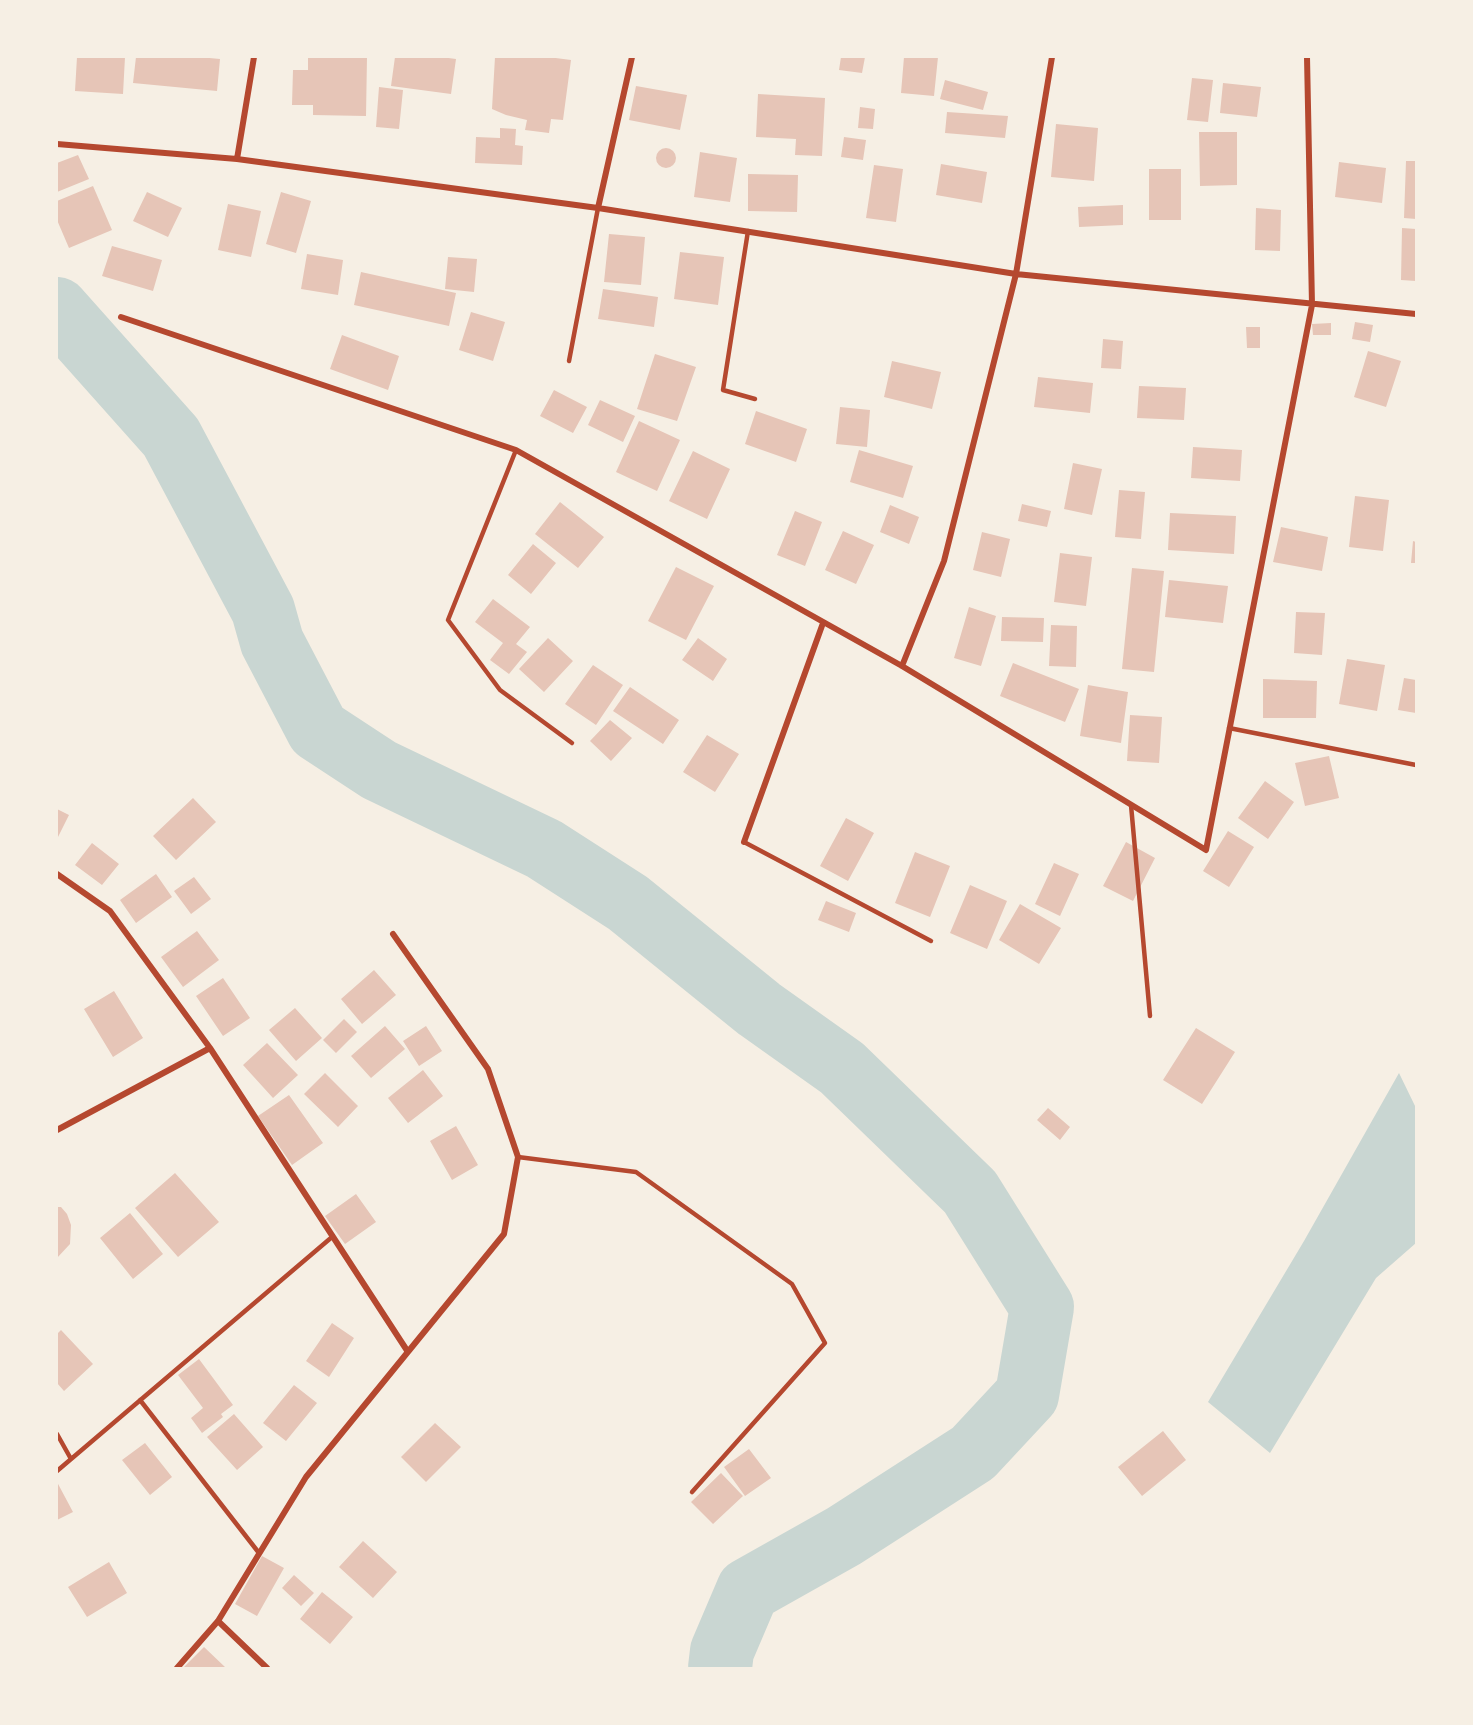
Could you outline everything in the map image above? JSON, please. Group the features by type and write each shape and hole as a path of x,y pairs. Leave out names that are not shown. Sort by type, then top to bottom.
{"street":[{"path":"237,159 254,57"},
{"path":"598,208 632,57"},
{"path":"902,666 944,561 1016,274 1052,57"},
{"path":"121,317 516,450 902,666 1206,850 1312,305 1307,57"},
{"path":"57,144 237,159 598,208 1016,274 1416,314"},
{"path":"744,842 823,623"},
{"path":"57,874 110,911 210,1048 408,1352"},
{"path":"177,1668 218,1622 306,1478 504,1234 518,1157 488,1069 393,934"},
{"path":"57,1130 210,1048"},
{"path":"218,1622 267,1668"}],"lane":[{"path":"569,361 598,208"},
{"path":"748,231 723,390 755,399"},
{"path":"516,450 448,620 500,690 572,743"},
{"path":"1229,728 1416,765"},
{"path":"1131,805 1150,1016"},
{"path":"744,842 931,942"},
{"path":"518,1157 636,1172 792,1284 825,1343 692,1492"},
{"path":"57,1471 332,1237"},
{"path":"140,1400 259,1553"},
{"path":"57,1434 71,1459"}],"shaded area":[{"path":"1399,1073 1416,1108 1416,1243 1376,1278 1270,1453 1208,1402 1304,1241"}],"building":[{"path":"77,57 125,57 123,94 75,91"},
{"path":"136,57 220,59 217,91 133,83"},
{"path":"308,57 367,57 366,116 313,115 313,105 292,105 293,70 308,70"},
{"path":"395,57 456,59 451,94 391,86"},
{"path":"495,57 548,57 571,60 563,120 551,119 549,133 525,130 527,120 492,109"},
{"path":"841,57 865,57 862,73 839,70"},
{"path":"904,57 938,57 934,96 901,93"},
{"path":"1192,78 1213,80 1208,122 1187,120"},
{"path":"945,80 988,92 983,110 940,99"},
{"path":"1223,83 1261,87 1257,117 1220,113"},
{"path":"636,86 687,95 680,130 629,120"},
{"path":"379,87 403,90 399,129 376,127"},
{"path":"758,94 825,98 822,156 795,155 796,139 756,137"},
{"path":"860,107 875,109 873,129 858,128"},
{"path":"947,112 1008,116 1005,138 945,133"},
{"path":"1056,124 1098,128 1094,181 1051,177"},
{"path":"500,128 516,129 515,145 523,146 522,165 475,163 476,137 500,138"},
{"path":"1199,132 1237,132 1237,185 1200,186"},
{"path":"844,137 866,140 863,160 841,157"},
{"path":"666,148 673,151 676,158 673,165 666,168 659,165 656,158 659,151"},
{"path":"700,152 737,158 730,202 694,197"},
{"path":"78,155 89,179 57,192 57,163"},
{"path":"1406,161 1416,161 1416,219 1404,218"},
{"path":"1339,162 1386,168 1382,203 1335,197"},
{"path":"941,164 987,172 982,203 936,195"},
{"path":"874,165 903,169 896,222 866,218"},
{"path":"1149,169 1181,169 1181,220 1149,220"},
{"path":"748,174 798,175 797,212 748,211"},
{"path":"93,186 112,230 69,248 57,220 57,201"},
{"path":"147,192 182,208 168,237 133,221"},
{"path":"281,192 311,201 296,253 266,244"},
{"path":"228,204 261,211 251,257 218,250"},
{"path":"1123,205 1123,225 1079,227 1078,207"},
{"path":"1256,208 1281,210 1280,251 1255,250"},
{"path":"1402,228 1416,229 1416,281 1401,280"},
{"path":"609,234 645,237 641,285 604,282"},
{"path":"112,246 162,260 153,291 102,276"},
{"path":"680,252 724,257 718,305 674,299"},
{"path":"307,254 343,260 338,295 301,289"},
{"path":"448,257 477,259 474,292 445,289"},
{"path":"361,272 456,293 449,326 354,305"},
{"path":"603,289 658,297 654,327 598,319"},
{"path":"471,312 505,322 493,361 459,350"},
{"path":"1355,322 1373,325 1370,342 1352,339"},
{"path":"1331,323 1331,335 1313,335 1312,324"},
{"path":"1246,327 1260,327 1260,348 1247,348"},
{"path":"342,335 399,356 388,390 330,369"},
{"path":"1103,339 1123,341 1121,369 1101,368"},
{"path":"1368,351 1401,361 1386,407 1354,397"},
{"path":"655,354 696,367 677,421 637,409"},
{"path":"892,361 941,372 932,409 884,397"},
{"path":"1038,377 1093,383 1090,413 1034,407"},
{"path":"1139,386 1186,388 1184,420 1137,418"},
{"path":"554,390 587,407 573,433 540,416"},
{"path":"600,400 635,416 623,442 588,425"},
{"path":"840,407 870,410 867,447 836,444"},
{"path":"756,411 807,429 796,462 745,444"},
{"path":"639,421 680,440 657,491 616,472"},
{"path":"1193,447 1242,450 1240,481 1191,478"},
{"path":"859,450 913,466 903,498 850,482"},
{"path":"693,451 730,469 707,519 669,501"},
{"path":"1073,463 1102,469 1092,515 1064,509"},
{"path":"1119,490 1145,492 1141,539 1115,537"},
{"path":"1355,496 1389,500 1383,551 1349,547"},
{"path":"560,502 604,537 578,568 535,534"},
{"path":"1022,504 1051,511 1047,527 1018,521"},
{"path":"890,505 919,517 909,544 880,532"},
{"path":"795,511 822,522 805,566 777,555"},
{"path":"1170,513 1236,516 1234,554 1168,550"},
{"path":"1281,527 1328,537 1322,571 1273,562"},
{"path":"843,531 874,545 856,584 825,570"},
{"path":"982,532 1010,539 1001,577 973,570"},
{"path":"1413,541 1416,542 1416,563 1411,563"},
{"path":"533,544 556,563 531,594 508,575"},
{"path":"1060,553 1092,557 1086,606 1054,602"},
{"path":"676,567 714,586 686,640 648,621"},
{"path":"1132,568 1164,571 1154,672 1122,669"},
{"path":"1169,580 1228,586 1223,623 1165,617"},
{"path":"493,599 530,627 516,644 527,652 509,674 490,660 503,643 475,622"},
{"path":"969,607 996,616 981,666 954,658"},
{"path":"1296,612 1325,613 1322,655 1294,653"},
{"path":"1002,617 1044,618 1043,642 1001,641"},
{"path":"1051,625 1077,626 1076,667 1049,666"},
{"path":"548,638 573,661 544,692 519,669"},
{"path":"698,638 727,659 713,681 682,660"},
{"path":"1347,659 1385,665 1377,711 1339,704"},
{"path":"1013,663 1079,689 1065,722 1000,696"},
{"path":"593,665 623,685 596,725 565,704"},
{"path":"1404,678 1416,680 1416,713 1398,710"},
{"path":"1263,679 1317,681 1316,718 1263,718"},
{"path":"1088,685 1128,692 1121,743 1080,736"},
{"path":"630,687 679,720 663,744 613,711"},
{"path":"1130,715 1162,717 1159,763 1127,761"},
{"path":"610,720 632,738 611,761 590,741"},
{"path":"707,735 739,754 715,792 683,772"},
{"path":"1329,756 1339,798 1305,806 1295,763"},
{"path":"1265,781 1294,802 1268,839 1238,818"},
{"path":"193,798 216,822 176,860 153,836"},
{"path":"57,809 69,815 57,839"},
{"path":"846,818 874,833 848,881 820,866"},
{"path":"1228,831 1254,847 1229,887 1203,871"},
{"path":"1126,842 1155,858 1133,901 1103,886"},
{"path":"92,843 119,864 102,885 75,865"},
{"path":"915,852 950,866 930,917 895,903"},
{"path":"1054,863 1079,874 1060,916 1035,904"},
{"path":"156,874 172,897 136,923 120,900"},
{"path":"194,877 211,899 191,914 174,891"},
{"path":"970,885 1007,901 987,949 950,933"},
{"path":"826,901 856,913 849,932 818,920"},
{"path":"1020,904 1061,928 1039,964 999,940"},
{"path":"197,931 219,960 183,987 161,957"},
{"path":"374,970 396,995 362,1024 341,999"},
{"path":"223,978 250,1018 223,1036 196,996"},
{"path":"114,991 143,1038 113,1057 84,1009"},
{"path":"295,1008 322,1038 296,1061 269,1030"},
{"path":"344,1019 357,1032 336,1053 323,1040"},
{"path":"385,1026 405,1049 371,1078 351,1056"},
{"path":"426,1026 442,1051 419,1066 403,1041"},
{"path":"1196,1028 1235,1052 1202,1104 1163,1080"},
{"path":"267,1043 298,1075 273,1098 243,1065"},
{"path":"423,1070 443,1096 408,1123 388,1098"},
{"path":"325,1073 358,1106 338,1127 304,1094"},
{"path":"289,1095 323,1143 292,1165 258,1116"},
{"path":"1048,1108 1070,1127 1060,1140 1037,1120"},
{"path":"456,1126 478,1165 452,1180 430,1141"},
{"path":"175,1173 219,1222 178,1257 135,1208"},
{"path":"356,1194 376,1222 345,1244 325,1216"},
{"path":"57,1207 61,1207 67,1214 71,1225 70,1244 57,1258"},
{"path":"130,1213 163,1254 133,1279 100,1238"},
{"path":"332,1323 354,1338 329,1377 306,1361"},
{"path":"61,1330 93,1364 64,1391 57,1383 57,1334"},
{"path":"199,1359 233,1405 221,1414 223,1417 202,1433 191,1418 203,1408 178,1375"},
{"path":"294,1385 317,1403 286,1441 263,1423"},
{"path":"234,1414 263,1447 237,1470 207,1437"},
{"path":"435,1423 461,1447 426,1482 401,1457"},
{"path":"1163,1431 1186,1460 1142,1496 1118,1467"},
{"path":"145,1443 172,1477 150,1495 122,1460"},
{"path":"749,1449 771,1478 745,1496 724,1467"},
{"path":"721,1473 743,1496 713,1524 691,1502"},
{"path":"57,1482 73,1512 57,1520"},
{"path":"363,1541 397,1572 373,1598 339,1567"},
{"path":"262,1556 284,1568 257,1616 235,1604"},
{"path":"109,1562 127,1593 87,1617 68,1587"},
{"path":"294,1575 314,1593 301,1606 282,1588"},
{"path":"322,1592 353,1617 330,1644 300,1619"},
{"path":"204,1647 225,1667 183,1668"}],"waterway":[{"path":"57,309 171,437 263,610 272,642 318,730 379,770 544,849 628,903 759,1009 842,1068 970,1192 1042,1307 1027,1395 973,1453 844,1536 748,1590 722,1651 720,1668"}]}
